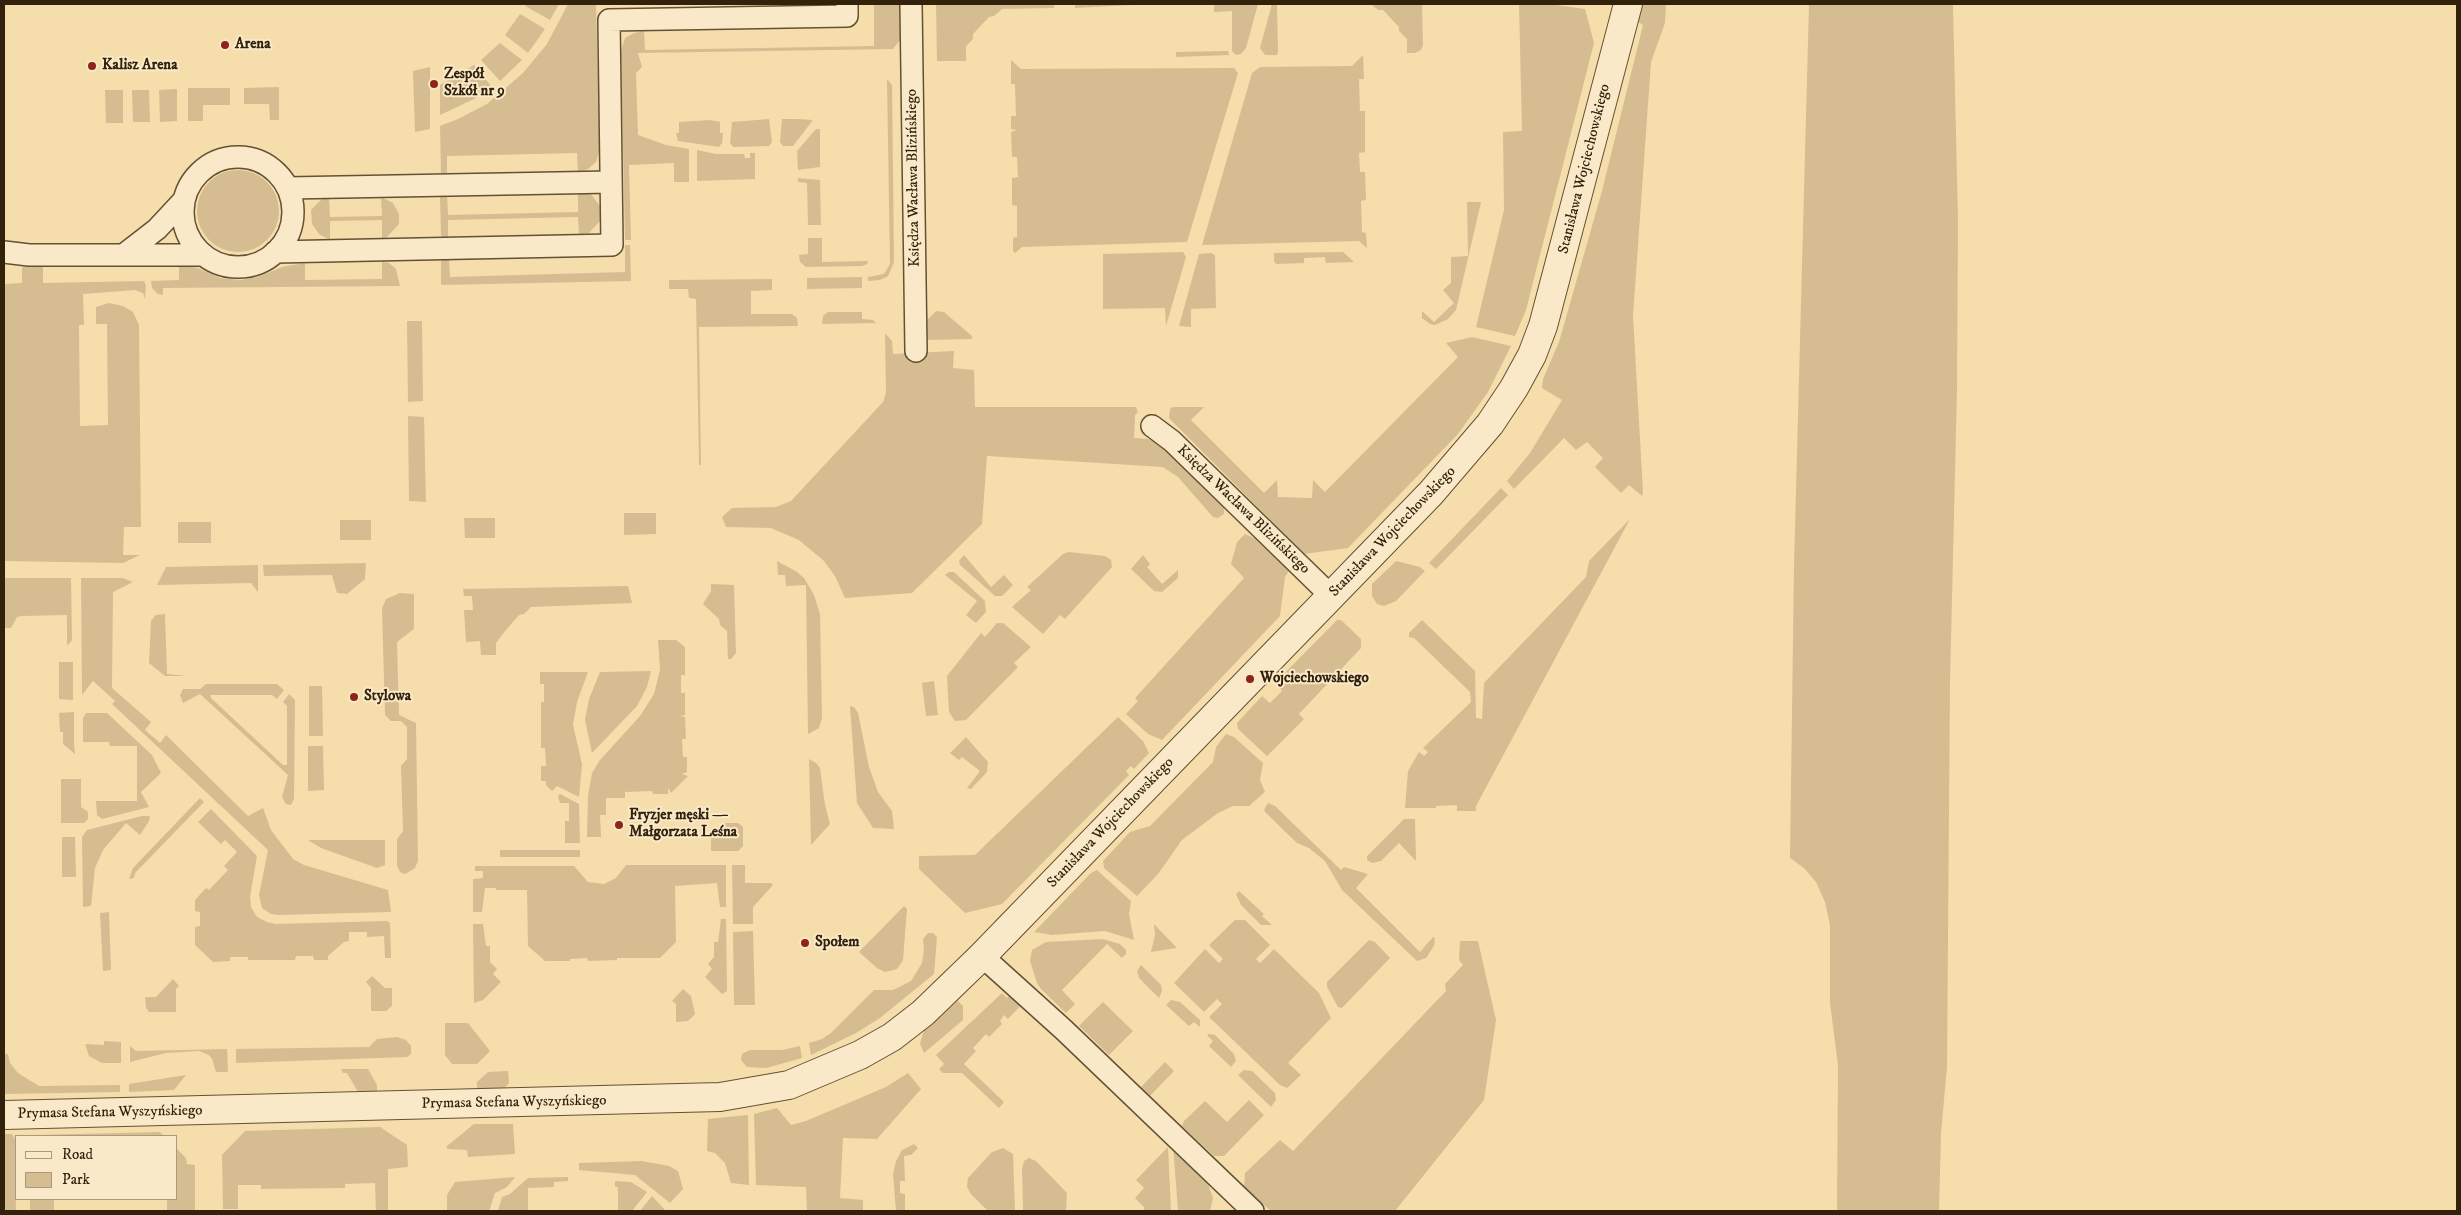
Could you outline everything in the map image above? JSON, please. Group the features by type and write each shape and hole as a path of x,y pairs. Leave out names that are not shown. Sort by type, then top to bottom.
{"street":[{"path":"275,252 612,245 609,20 847,16 847,4"},
{"name":"Księdza Wacława Blizińskiego","path":"911,4 916,351"},
{"name":"Stanisława Wojciechowskiego","path":"982,956 1463,458 1490,424 1514,388 1532,355 1543,326 1628,4"},
{"path":"239,156 254,159 268,165 280,175 288,188 292,201 292,222 284,242 275,252 262,261 248,266 232,267 217,263 203,255 193,244 186,230 183,215 184,200 189,186 198,173 210,164 224,158 239,156"},
{"path":"288,188 611,182"},
{"path":"126,253 157,229 184,200"},
{"path":"4,252 29,255 126,253 203,255"},
{"name":"Księdza Wacława Blizińskiego","path":"1152,426 1172,441 1331,596"},
{"path":"982,956 1064,1030 1253,1211"},
{"name":"Prymasa Stefana Wyszyńskiego","path":"4,1115 690,1099 755,1092 789,1085 827,1071 892,1037 923,1013 982,956"}],"green space":[{"path":"527,4 559,4 550,20 525,6"},
{"path":"568,4 596,4 600,149 596,162 588,169 578,172 577,153 447,156 447,174 441,175 440,126 487,104 523,73 547,44"},
{"path":"874,4 900,4 900,40 893,49 638,53 642,67 636,73 638,135 666,145 689,149 689,182 674,182 674,163 629,165 631,240 625,240 621,51 625,38 634,33 644,31 645,50 874,46"},
{"path":"936,4 1054,4 1054,8 1002,9 994,16 989,17 973,34 973,39 966,46 966,61 937,61"},
{"path":"1075,4 1131,4 1131,5 1075,8"},
{"path":"1214,4 1258,4 1246,48 1241,54 1236,55 1232,51 1232,11 1214,12"},
{"path":"1272,4 1282,4 1277,5 1278,52 1277,55 1265,55 1260,48"},
{"path":"1371,4 1422,4 1423,45 1421,50 1415,53 1407,53 1407,39 1399,31 1399,27 1383,10 1378,10"},
{"path":"1519,4 1549,4 1585,9 1594,43 1526,310 1515,336 1476,327 1504,210 1503,132 1522,131"},
{"path":"1643,4 1666,4 1665,23 1651,62 1633,316 1642,496 1629,485 1621,493 1595,467 1603,458 1587,442 1576,450 1564,438 1514,489 1507,481 1530,453 1562,400 1542,388 1543,379 1559,342 1602,191 1643,25 1638,22"},
{"path":"1809,4 1953,4 1958,221 1957,389 1950,682 1947,1067 1941,1133 1939,1211 1837,1211 1838,1065 1830,1003 1830,925 1825,902 1816,882 1804,868 1790,858 1794,565"},
{"path":"520,14 545,29 528,53 505,35"},
{"path":"500,43 522,60 500,81 481,60"},
{"path":"1228,51 1229,55 1176,57 1176,52"},
{"path":"1363,55 1364,79 1359,79 1360,111 1365,111 1365,152 1359,153 1360,172 1365,172 1366,200 1361,201 1362,232 1366,233 1367,248 1359,241 1202,245 1252,73 1260,67 1352,66"},
{"path":"1011,60 1021,69 1234,68 1238,73 1187,242 1022,247 1015,253 1013,251 1013,238 1017,237 1017,206 1012,205 1012,178 1018,177 1017,157 1012,157 1011,132 1017,130 1011,129 1011,116 1016,116 1015,84 1011,84"},
{"path":"474,65 492,87 476,98 440,115 440,85"},
{"path":"430,67 430,129 415,132 413,71"},
{"path":"887,79 892,85 894,262 888,276 880,280 868,281 868,277 884,274 890,264"},
{"path":"279,87 279,120 270,120 269,104 244,104 244,88"},
{"path":"188,88 230,88 230,105 203,105 203,121 188,121"},
{"path":"177,89 177,121 160,122 159,90"},
{"path":"105,90 123,90 123,123 106,123"},
{"path":"132,90 149,90 150,122 133,122"},
{"path":"769,119 772,142 769,146 733,147 730,143 732,122"},
{"path":"782,119 813,120 793,146 783,146 780,142"},
{"path":"710,120 720,122 720,133 723,133 722,143 719,147 678,141 676,133 679,133 679,122"},
{"path":"816,129 820,129 820,167 798,170 797,151"},
{"path":"697,150 716,154 744,154 745,158 750,158 750,153 755,153 755,179 697,181"},
{"path":"238,170 254,173 267,182 276,195 279,211 276,227 267,240 254,249 238,252 222,249 209,240 200,227 197,211 200,195 209,182 222,173"},
{"path":"798,178 820,180 821,225 808,225 807,183 798,182"},
{"path":"578,191 590,193 600,206 600,221 589,233 579,234 578,217 448,220 448,238 441,236 440,197 443,196 447,195 448,215 578,212"},
{"path":"381,197 393,203 399,214 399,224 387,237 382,239 382,220 330,221 330,240 319,234 312,224 311,210 322,199 329,198 330,217 382,216"},
{"path":"1467,202 1481,202 1456,310 1448,319 1435,325 1430,324 1422,318 1422,311 1434,322 1454,303 1443,290 1451,283 1451,257 1468,256"},
{"path":"808,238 822,238 822,262 868,261 867,264 862,266 806,267 800,262 799,255 808,254"},
{"path":"625,245 630,245 631,281 441,285 441,261 449,258 450,277 625,272"},
{"path":"1183,252 1186,257 1166,326 1165,308 1103,309 1103,254"},
{"path":"1343,252 1354,262 1326,263 1325,257 1304,258 1304,263 1276,264 1274,261 1274,253"},
{"path":"1211,253 1215,255 1216,308 1191,309 1191,327 1179,326 1199,254"},
{"path":"382,262 389,263 396,269 400,286 163,288 163,295 158,294 152,288 151,281 179,280 179,263 198,268 220,278 241,280 258,277 282,267 305,263 305,280 382,279"},
{"path":"43,266 43,283 144,281 146,286 145,299 143,293 135,290 83,294 84,325 79,325 80,426 108,425 107,324 96,324 96,307 109,303 123,306 133,312 139,325 141,527 124,527 123,555 140,555 123,563 4,561 4,284 22,283 22,267"},
{"path":"862,277 862,288 807,289 807,278"},
{"path":"772,279 772,290 751,291 751,314 792,314 797,318 798,326 699,327 701,465 699,465 696,299 689,298 688,289 669,289 669,280"},
{"path":"936,311 944,312 972,336 972,339 924,340 926,321"},
{"path":"828,312 862,312 862,319 873,320 876,323 822,324 823,316"},
{"path":"407,321 422,321 423,401 408,402"},
{"path":"885,333 892,341 893,354 954,351 953,368 974,370 975,407 1136,407 1138,412 1135,415 1134,438 1148,439 1162,446 1224,508 1224,514 1218,518 1213,517 1178,477 1163,467 987,456 982,524 912,593 845,598 835,576 824,561 799,540 771,528 726,527 722,517 732,508 776,507 791,501 883,402 886,393"},
{"path":"1472,337 1511,346 1488,392 1458,434 1348,548 1304,554 1169,418 1170,409 1173,407 1204,407 1191,420 1264,493 1277,480 1278,497 1312,498 1313,480 1325,492 1458,357 1446,343"},
{"path":"408,416 424,417 426,502 409,501"},
{"path":"1501,488 1508,495 1436,569 1429,563"},
{"path":"624,513 656,513 656,534 624,535"},
{"path":"464,518 495,518 495,538 465,538"},
{"path":"1630,519 1476,806 1476,811 1457,811 1457,805 1436,806 1436,808 1405,808 1408,771 1419,752 1424,756 1428,752 1423,748 1471,702 1470,692 1414,638 1409,637 1409,633 1422,620 1475,671 1476,718 1482,719 1484,683 1586,577 1589,561"},
{"path":"340,520 371,520 371,540 340,540"},
{"path":"178,522 211,522 211,543 178,543"},
{"path":"1245,534 1254,538 1289,571 1285,577 1280,616 1162,740 1148,734 1126,714 1138,701 1135,698 1244,578 1231,564 1237,542"},
{"path":"1069,552 1105,556 1111,560 1112,567 1065,619 1060,615 1043,634 1012,607 1031,590 1027,587 1063,554"},
{"path":"964,555 991,587 1004,575 1013,585 1002,596 995,596 960,565 959,561"},
{"path":"1143,555 1150,564 1147,567 1162,584 1178,570 1178,578 1162,592 1154,591 1131,569"},
{"path":"777,561 804,578 814,595 820,614 822,718 819,728 808,734 806,585 786,586 785,575 778,575"},
{"path":"1396,561 1420,567 1425,571 1396,601 1384,606 1377,604 1372,596 1372,584"},
{"path":"366,563 365,579 347,594 337,593 332,575 264,576 263,565"},
{"path":"258,565 258,592 251,583 157,585 166,567"},
{"path":"949,572 954,572 985,601 986,612 976,623 966,615 977,601 945,575"},
{"path":"4,578 71,578 72,640 69,644 67,645 67,615 17,617 11,628 4,628"},
{"path":"81,578 123,578 133,582 113,592 112,688 151,722 145,730 160,743 166,735 248,816 263,808 271,830 293,859 304,865 388,890 391,912 278,915 271,914 262,908 259,895 268,850 112,704 115,701 93,681 82,695"},
{"path":"711,584 734,585 736,653 731,659 728,659 727,631 720,625 719,619 703,604 711,591"},
{"path":"628,586 632,603 531,607 524,614 519,615 496,643 496,655 481,655 480,641 466,642 464,610 473,610 472,596 464,596 463,589"},
{"path":"400,593 414,594 414,629 397,642 399,715 416,723 418,861 415,868 405,874 400,872 397,866 397,839 403,831 401,766 407,759 407,727 401,721 391,721 385,715 382,608 386,599"},
{"path":"165,614 167,674 186,676 165,676 149,663 151,621 156,615"},
{"path":"1337,620 1341,620 1361,639 1361,648 1299,714 1304,719 1267,756 1238,729 1237,723 1262,696 1270,703 1282,691 1275,683"},
{"path":"997,623 1003,623 1031,647 1014,663 1018,667 966,720 955,721 949,712 947,676 981,633 985,637"},
{"path":"658,640 676,640 685,647 685,675 681,675 681,693 685,693 685,715 680,716 685,717 686,739 682,739 683,757 687,757 687,772 682,774 688,776 671,793 668,788 668,794 653,794 652,791 625,792 625,798 606,798 606,815 600,815 601,837 587,837 588,796 592,773 600,760 640,716 654,694 660,670"},
{"path":"59,662 73,662 73,700 59,699"},
{"path":"651,671 647,687 637,706 592,753 585,720 589,699 600,672"},
{"path":"540,672 588,672 577,702 573,725 582,764 579,797 557,786 552,791 546,785 546,781 541,781 541,766 546,766 545,748 541,748 541,702 544,702 544,684 540,684"},
{"path":"934,681 938,715 926,716 922,683"},
{"path":"206,684 277,684 284,690 277,699 272,695 210,695 283,765 287,765 287,706 283,702 289,694 295,700 294,799 291,805 286,804 282,797 288,775 200,694 183,703 180,695 183,689 200,689"},
{"path":"309,686 322,686 323,736 309,736"},
{"path":"850,706 854,707 858,713 869,767 878,792 892,811 894,829 873,828 857,803"},
{"path":"74,712 75,754 63,744 63,732 60,732 59,713"},
{"path":"86,713 107,713 152,755 161,773 141,792 149,807 102,819 97,815 96,801 137,801 137,746 110,746 109,742 83,742 83,718"},
{"path":"1118,717 1143,741 1149,753 1134,769 1131,766 1126,771 1129,775 1002,904 965,913 919,869 919,856 975,855"},
{"path":"1226,734 1234,737 1263,763 1260,780 1265,792 1249,806 1233,806 1218,813 1182,840 1158,874 1137,896 1104,868 1103,861 1130,832 1150,826 1213,762 1216,747"},
{"path":"966,737 988,762 987,772 971,789 967,788 980,771 962,757 959,760 950,753"},
{"path":"308,746 323,746 324,790 308,791"},
{"path":"809,759 820,768 825,805 830,824 811,845"},
{"path":"61,779 81,779 81,807 88,812 88,819 84,823 61,823"},
{"path":"560,794 579,804 580,843 565,843 565,821 569,821 569,803 560,803 558,796"},
{"path":"200,798 204,802 135,873 134,878 129,879 133,868"},
{"path":"1268,803 1275,806 1341,870 1344,867 1368,874 1356,888 1420,952 1433,937 1435,938 1434,946 1426,958 1417,961 1342,890 1325,861 1309,848 1297,843 1266,813 1264,810"},
{"path":"211,809 257,856 250,897 251,907 257,917 276,924 387,921 390,923 391,958 385,958 384,936 367,937 367,932 349,932 349,941 344,942 328,956 328,960 314,960 313,956 296,956 295,960 248,960 248,957 230,957 230,961 213,962 195,945 195,927 200,926 200,912 195,911 195,900 206,888 209,890 228,870 224,866 237,852 225,840 221,844 198,822"},
{"path":"142,816 150,816 140,835 126,823 103,850 95,868 91,906 83,907 82,837 87,830"},
{"path":"1404,819 1415,819 1416,861 1399,843 1381,861 1372,863 1367,860 1367,856"},
{"path":"722,823 738,823 743,827 743,846 738,851 711,851 711,833"},
{"path":"62,837 75,837 76,877 62,877"},
{"path":"308,840 385,840 385,865 377,868 321,848"},
{"path":"500,850 580,850 580,857 500,857"},
{"path":"626,865 726,865 726,907 720,907 717,883 675,886 676,942 660,958 617,958 617,960 588,961 587,958 570,959 570,961 545,961 528,946 527,890 485,888 482,912 473,912 473,879 483,878 483,871 475,871 475,866 574,866 588,882 604,884 616,878"},
{"path":"732,865 745,865 745,883 771,883 773,885 753,907 753,924 733,924"},
{"path":"1097,870 1131,901 1129,914 1134,940 1105,931 1052,935 1034,932 1091,873"},
{"path":"1239,891 1264,914 1262,916 1272,925 1261,925 1241,905 1236,894"},
{"path":"904,906 907,909 903,960 897,969 885,972 877,968 859,952"},
{"path":"109,912 111,970 103,971 100,913"},
{"path":"721,919 726,919 727,991 722,994 705,977 712,969 708,964 714,957 714,942 718,942"},
{"path":"1235,920 1245,920 1270,945 1256,959 1260,963 1274,949 1319,993 1331,1018 1288,1063 1301,1075 1287,1088 1280,1085 1209,1017 1222,1004 1217,999 1204,1012 1174,983 1205,949 1219,963 1223,959 1209,945"},
{"path":"473,924 483,924 486,946 490,946 490,962 497,969 493,974 501,982 483,1000 474,1003"},
{"path":"1154,924 1177,948 1151,952 1155,935"},
{"path":"753,931 755,1005 734,1005 733,932"},
{"path":"928,933 933,933 937,937 934,974 880,1018 856,1033 811,1055 809,1043 822,1039 831,1033 874,990 893,990 911,981 922,963 923,939"},
{"path":"1103,939 1120,944 1126,950 1126,954 1122,958 1107,944 1062,990 1075,1004 1066,1013 1037,983 1030,961 1032,950 1046,942"},
{"path":"1369,940 1375,942 1390,958 1342,1008 1338,1007 1327,987 1327,982"},
{"path":"1460,941 1478,941 1496,1020 1484,1100 1395,1211 1271,1211 1244,1188 1245,1173 1280,1140 1293,1151 1446,991 1445,984 1463,965 1459,960"},
{"path":"1141,965 1161,985 1162,991 1159,998 1139,978 1137,971"},
{"path":"372,976 385,988 392,988 392,1006 386,1011 371,1011 371,988 366,982"},
{"path":"173,979 179,986 176,989 176,1012 149,1012 146,1008 145,997 156,997"},
{"path":"683,989 691,996 695,1014 688,1021 676,1022 676,1004 672,1001"},
{"path":"1002,993 1007,998 1010,995 1023,1003 1008,1019 1004,1015 1000,1021 1002,1024 989,1037 986,1034 973,1048 976,1051 964,1064 1004,1102 999,1108 962,1073 943,1073 939,1069 944,1064 936,1055"},
{"path":"957,1000 963,1006 963,1020 924,1053 920,1044 924,1030"},
{"path":"1171,1000 1180,1002 1200,1020 1200,1027 1194,1022 1189,1026 1166,1005"},
{"path":"1103,1002 1133,1031 1109,1055 1079,1026"},
{"path":"445,1023 468,1023 490,1051 477,1064 452,1064 445,1055"},
{"path":"1207,1035 1215,1035 1234,1054 1236,1061 1231,1067 1209,1046 1213,1041"},
{"path":"397,1037 406,1040 411,1046 411,1054 407,1057 236,1063 236,1049 369,1047 377,1039"},
{"path":"104,1041 121,1042 121,1063 102,1063 89,1056 85,1044 104,1045"},
{"path":"130,1046 136,1051 227,1049 228,1072 216,1072 209,1055 199,1051 166,1053 130,1062"},
{"path":"800,1046 802,1058 766,1068 747,1067 741,1060 742,1054 750,1050 782,1050"},
{"path":"4,1054 8,1054 10,1063 18,1073 39,1086 120,1085 120,1092 4,1094"},
{"path":"1165,1062 1174,1071 1150,1096 1141,1087"},
{"path":"341,1069 368,1069 377,1085 377,1092 358,1092 347,1073 343,1073"},
{"path":"1244,1070 1252,1071 1275,1093 1276,1100 1271,1107 1238,1075"},
{"path":"508,1071 509,1083 504,1089 477,1090 477,1082 488,1072"},
{"path":"908,1073 921,1089 877,1139 843,1138 840,1198 863,1200 863,1211 807,1211 806,1187 756,1185 754,1114 777,1108 791,1125 806,1121 886,1087"},
{"path":"186,1075 174,1090 129,1092 129,1084"},
{"path":"1249,1100 1264,1115 1224,1156 1214,1156 1182,1126 1184,1121 1205,1101 1227,1122"},
{"path":"748,1115 749,1185 731,1183 725,1163 715,1153 707,1151 708,1119"},
{"path":"474,1124 513,1124 515,1154 468,1157 467,1150 447,1149 447,1146"},
{"path":"380,1127 407,1145 408,1167 388,1169 388,1211 376,1211 375,1183 345,1184 345,1188 261,1189 261,1185 238,1185 238,1209 223,1209 222,1155 245,1131"},
{"path":"160,1132 163,1135 35,1135"},
{"path":"4,1134 12,1134 15,1139 16,1211 4,1211"},
{"path":"914,1144 918,1148 911,1155 904,1156 905,1181 900,1181 900,1193 905,1194 905,1211 896,1211 893,1174 896,1161 902,1150"},
{"path":"1173,1145 1206,1178 1213,1198 1210,1211 1178,1211"},
{"path":"1168,1147 1171,1211 1142,1211 1145,1208 1135,1198 1144,1188 1136,1180"},
{"path":"1003,1148 1013,1154 1015,1211 988,1211 971,1194 967,1187 968,1178 992,1152"},
{"path":"178,1150 186,1158 187,1164 195,1165 195,1211 167,1211 167,1200 178,1200"},
{"path":"1029,1158 1036,1161 1067,1193 1066,1211 1023,1211 1022,1169 1024,1161"},
{"path":"642,1161 669,1166 678,1171 683,1189 670,1203 635,1175 579,1170 579,1163"},
{"path":"515,1177 507,1187 495,1193 489,1211 447,1211 447,1195 455,1182"},
{"path":"568,1177 568,1181 554,1182 554,1187 528,1188 528,1211 498,1211 502,1197 510,1194 528,1178"},
{"path":"615,1181 631,1182 647,1192 632,1211 618,1211 618,1187 615,1187"},
{"path":"652,1196 665,1210 665,1211 640,1211"},
{"path":"30,1200 54,1200 54,1210 30,1211"}],"place":[{"name":"Arena","path":"225,45"},
{"name":"Kalisz Arena","path":"92,66"},
{"name":"Zespół Szkół nr 9","path":"434,84"},
{"name":"Wojciechowskiego","path":"1250,679"},
{"name":"Stylowa","path":"354,697"},
{"name":"Fryzjer męski — Małgorzata Leśna","path":"619,825"},
{"name":"Społem","path":"805,943"}]}
